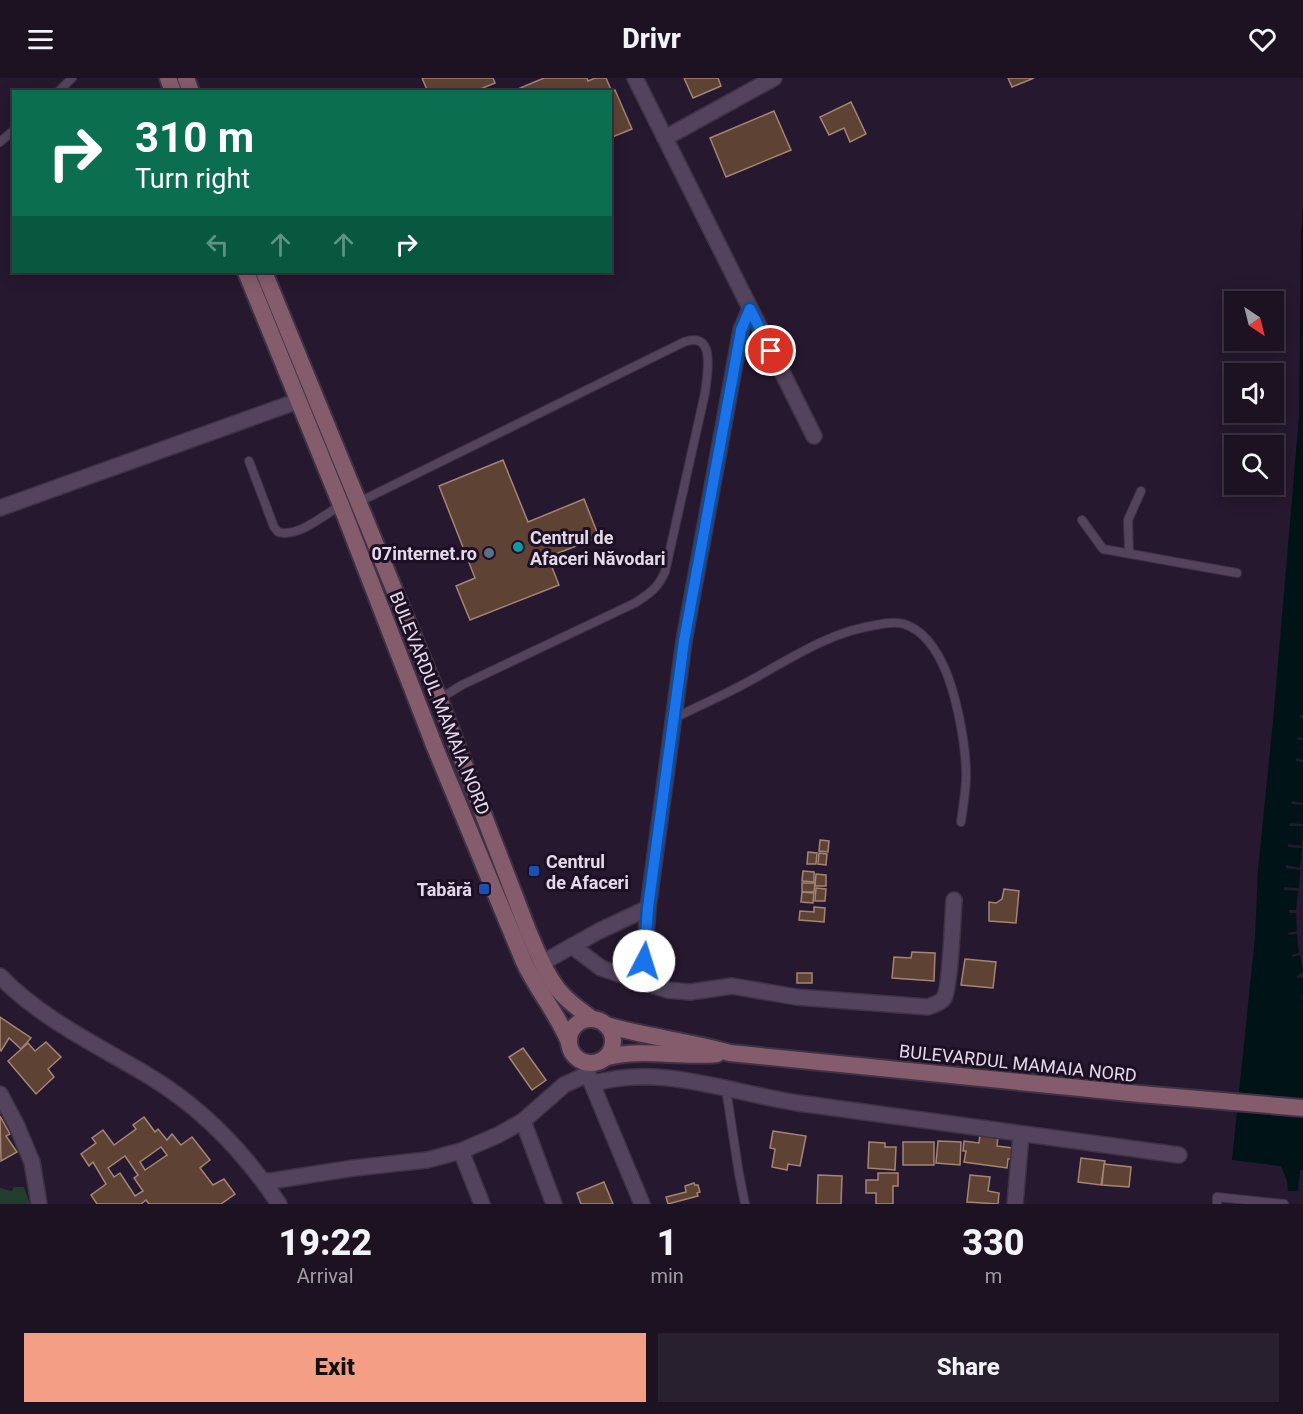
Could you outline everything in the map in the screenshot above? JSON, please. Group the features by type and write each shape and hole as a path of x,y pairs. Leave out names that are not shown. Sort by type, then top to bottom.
{"main road":[{"name":"BULEVARDUL MAMAIA NORD","path":"246,273 436,750 524,962 542,995 563,1026 574,1055 589,1073 594,1063 623,1053 702,1056 730,1053"},
{"name":"BULEVARDUL MAMAIA NORD","path":"264,273 439,699 529,933 542,963 561,994 599,1022 642,1035 702,1045 730,1053 1303,1108"},
{"path":"569,1042 570,1035 578,1023 599,1022 613,1036 613,1044 607,1057"}],"street":[{"path":"635,78 814,436"},
{"path":"665,138 774,78"},
{"path":"644,961 648,908 684,641 736,354 741,330 750,309"},
{"path":"0,508 298,401"},
{"path":"572,946 601,968 667,990 690,992 732,986 796,997 928,1007 939,1003 945,997 949,975 954,900"},
{"path":"542,963 599,931 648,908"},
{"path":"0,976 27,1000 158,1082 194,1108 218,1130 264,1182 279,1204"},
{"path":"264,1182 354,1167 427,1160 461,1151 523,1121 564,1085 589,1073 692,1082 794,1102 1179,1155"},
{"path":"589,1073 642,1204"},
{"path":"0,1094 32,1162 39,1204"},
{"path":"523,1121 554,1204"},
{"path":"1015,1204 1021,1134"},
{"path":"461,1151 482,1204"}],"lane":[{"path":"60,90 72,78"},
{"path":"0,142 12,132"},
{"path":"358,503 684,342 693,339 700,340 704,344 708,355 705,393 665,572 659,585 635,603 462,685 439,699"},
{"path":"249,462 278,532 301,529 340,505"},
{"path":"1129,553 1128,520 1141,491"},
{"path":"1082,520 1103,549 1237,573"},
{"path":"674,718 743,685 837,634 891,622 904,624 920,632 933,647 951,684 963,746 966,779 961,822"},
{"path":"726,1089 745,1204"},
{"path":"1217,1204 1217,1197 1284,1204"}],"green space":[{"path":"14,1187 24,1187 30,1204 0,1204 0,1188 12,1191"}],"shaded area":[{"path":"1303,203 1303,715 1300,715 1300,718 1303,719 1303,738 1298,737 1297,740 1303,740 1303,760 1296,758 1296,761 1303,762 1303,803 1292,801 1291,804 1303,805 1303,824 1290,823 1289,826 1303,826 1302,846 1288,844 1288,847 1302,848 1300,868 1286,865 1286,868 1300,870 1299,888 1284,887 1284,890 1298,891 1296,910 1289,910 1289,913 1296,913 1297,931 1288,933 1289,935 1297,934 1299,953 1292,955 1293,957 1300,955 1303,972 1297,978 1303,977 1303,996 1300,997 1303,999 1303,1170 1300,1170 1298,1191 1288,1191 1281,1166 1232,1160 1255,937 1258,870 1299,417"}],"building":[{"path":"422,78 493,78 495,83 478,90 427,90"},
{"path":"544,78 587,78 588,81 595,78 606,78 611,90 518,90"},
{"path":"684,78 718,78 721,86 693,98"},
{"path":"1008,78 1034,78 1012,87"},
{"path":"615,90 632,129 612,137 612,92"},
{"path":"851,102 866,134 850,142 844,128 829,135 820,117"},
{"path":"774,111 791,150 726,177 710,138"},
{"name":"Centrul de Afaceri Năvodari","path":"503,460 528,522 584,499 599,537 548,557 559,585 470,620 456,586 475,578 439,486"},
{"path":"820,840 829,841 828,852 819,851"},
{"path":"808,852 817,853 816,864 807,864"},
{"path":"819,853 827,854 826,865 818,864"},
{"path":"803,871 814,872 814,882 802,881"},
{"path":"816,874 826,875 826,886 815,886"},
{"path":"802,883 815,883 814,892 802,892"},
{"path":"816,888 826,889 825,901 815,901"},
{"path":"1004,889 1019,891 1016,923 989,921 989,902 996,903 1002,899"},
{"path":"802,892 814,893 813,903 801,902"},
{"path":"814,907 825,908 824,922 799,920 800,911 814,912"},
{"path":"912,952 935,953 934,981 892,978 894,957 911,958"},
{"path":"965,959 996,962 993,988 961,985"},
{"path":"797,973 812,973 812,983 797,983"},
{"path":"0,1017 31,1038 21,1049 9,1038 0,1050"},
{"path":"46,1042 61,1057 48,1069 54,1077 36,1094 8,1061 28,1043 35,1051"},
{"path":"523,1048 546,1080 532,1090 509,1057"},
{"path":"0,1116 10,1134 6,1136 17,1152 1,1161"},
{"path":"144,1117 155,1132 158,1129 167,1140 172,1134 181,1145 192,1137 210,1160 200,1168 213,1185 224,1179 235,1194 221,1204 149,1204 146,1200 141,1204 97,1204 91,1195 106,1184 93,1162 89,1166 81,1154 96,1143 92,1138 103,1130 114,1145 136,1129 133,1125","holes":["161,1147 167,1155 145,1170 140,1162","125,1156 138,1175 134,1178 143,1191 135,1196 120,1173 114,1177 108,1168"]},
{"path":"773,1131 806,1136 800,1166 788,1164 787,1170 772,1167 775,1149 770,1148"},
{"path":"980,1133 998,1136 997,1146 1013,1148 1007,1168 964,1162 966,1151 963,1151 964,1141 979,1143"},
{"path":"938,1141 961,1142 960,1165 936,1163"},
{"path":"869,1142 885,1143 885,1147 896,1147 895,1170 868,1168"},
{"path":"903,1142 934,1142 934,1165 903,1165"},
{"path":"1081,1158 1105,1161 1101,1185 1078,1182"},
{"path":"1104,1164 1131,1167 1129,1187 1102,1185"},
{"path":"878,1173 898,1173 898,1186 893,1186 893,1204 876,1204 876,1193 866,1193 866,1180 878,1180"},
{"path":"818,1175 842,1176 841,1204 817,1204"},
{"path":"970,1175 990,1177 988,1191 999,1193 998,1204 967,1202"},
{"path":"604,1182 613,1204 581,1204 577,1193"},
{"path":"694,1183 698,1185 700,1192 697,1193 698,1196 668,1204 666,1197 686,1192 685,1186"}],"place":[{"name":"Centrul de Afaceri Năvodari","path":"518,547"},
{"name":"07internet.ro","path":"489,553"},
{"name":"Centrul de Afaceri","path":"534,871"},
{"name":"Tabără","path":"484,889"}],"route":[{"path":"644,961 648,908 684,641 741,330 750,309 771,351"}]}
